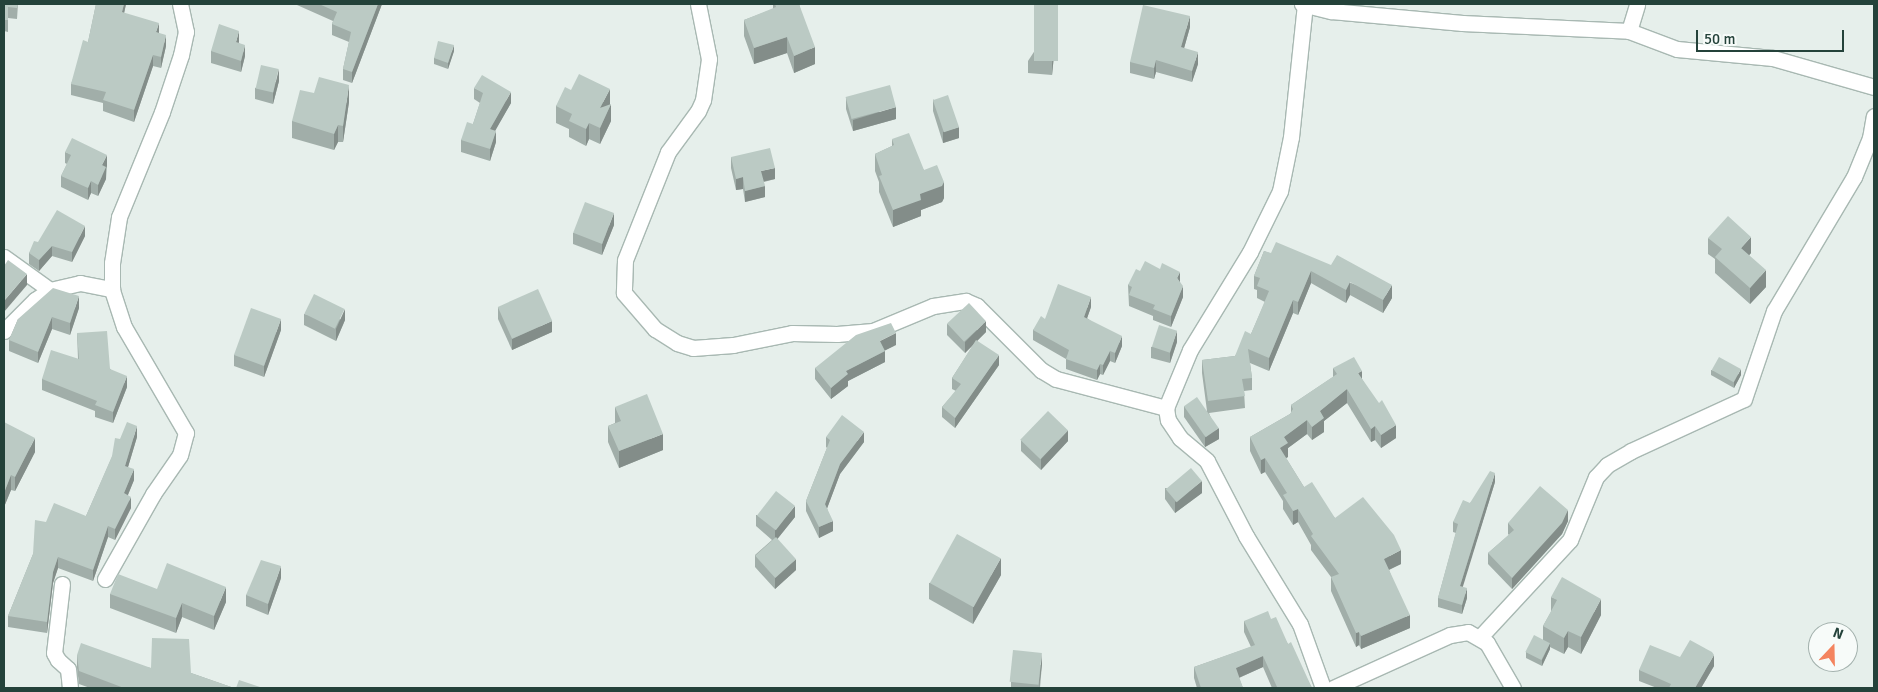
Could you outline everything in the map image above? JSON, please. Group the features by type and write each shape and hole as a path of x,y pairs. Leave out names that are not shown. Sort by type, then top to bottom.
{"street":[{"path":"106,580 153,494 180,455 186,433 124,327 112,289 112,263 119,217 162,112 181,55 186,32 180,4"},
{"path":"698,4 709,59 703,100 698,111 668,152 625,260 624,293 655,329 677,343 693,348 733,345 792,333 836,334 873,331 932,306 966,301 977,306 1041,370 1056,378 1166,408"},
{"path":"1323,688 1300,624 1246,536 1207,461 1180,438 1168,420 1166,408 1190,350 1250,252 1280,190 1291,137 1304,4 1331,11 1462,23 1629,31 1677,49 1774,58 1874,87"},
{"path":"1629,31 1638,4"},
{"path":"1481,636 1566,546 1576,530 1596,477 1608,465 1631,451 1744,399 1774,311 1854,177 1870,138 1874,116"},
{"path":"4,257 50,290"},
{"path":"4,331 35,300 50,290 80,283 112,289"},
{"path":"62,584 54,653 58,660 68,669 70,688"},
{"path":"1333,688 1450,635 1468,632 1481,636 1513,688"}],"building":[{"path":"4,4 18,4 17,8 8,7 8,20 4,20"},
{"path":"96,4 124,4 122,12 159,23 156,32 166,35 161,57 153,55 134,110 103,100 106,92 71,84 83,40 88,42"},
{"path":"319,4 378,4 352,72 343,69 351,32 332,24 337,12"},
{"path":"775,4 799,4 815,47 794,56 787,37 754,48 744,20 776,7"},
{"path":"1034,4 1058,4 1058,61 1034,61"},
{"path":"1143,5 1190,16 1181,47 1198,52 1192,71 1156,60 1154,68 1130,62"},
{"path":"219,24 239,31 236,42 245,45 241,61 211,51"},
{"path":"438,41 454,45 448,63 434,58"},
{"path":"261,65 279,69 273,92 256,88"},
{"path":"579,74 610,89 600,108 611,104 600,128 589,123 586,129 569,121 572,114 556,106 565,87 571,90"},
{"path":"482,75 511,92 490,129 496,131 490,149 461,140 467,122 473,124 483,93 474,88"},
{"path":"319,77 349,85 343,126 338,125 334,134 292,121 300,90 314,93"},
{"path":"890,85 896,107 852,119 846,97"},
{"path":"948,95 959,127 944,132 933,100"},
{"path":"909,133 924,170 937,165 944,182 942,186 920,194 921,200 893,210 879,176 882,175 875,154 894,145 892,139"},
{"path":"72,138 107,155 102,165 106,167 98,185 91,181 88,188 61,176 71,155 65,152"},
{"path":"770,148 775,168 761,171 765,186 745,191 743,177 736,179 731,157"},
{"path":"585,202 614,213 602,244 573,233"},
{"path":"57,210 85,226 72,252 52,246 39,260 29,253 34,241 38,242"},
{"path":"1728,216 1751,237 1741,248 1766,270 1750,288 1715,257 1722,249 1708,238"},
{"path":"1276,242 1331,265 1337,255 1392,285 1383,300 1350,282 1346,290 1311,271 1298,302 1293,300 1269,358 1248,349 1252,378 1242,379 1245,396 1208,401 1202,360 1235,356 1245,331 1251,334 1269,291 1257,286 1260,278 1254,276 1264,251 1271,253"},
{"path":"8,260 27,274 4,301 4,266"},
{"path":"1145,261 1160,269 1162,263 1180,272 1177,278 1183,286 1171,316 1153,309 1155,305 1129,295 1132,287 1128,285 1136,269 1140,271"},
{"path":"1058,284 1091,297 1084,317 1122,336 1115,353 1110,351 1103,365 1100,364 1097,370 1066,359 1069,350 1033,330 1041,316 1045,319"},
{"path":"53,288 79,296 70,323 52,317 38,352 9,340 18,319"},
{"path":"538,289 552,321 512,339 498,307"},
{"path":"314,294 345,309 335,329 304,314"},
{"path":"969,303 986,321 964,342 947,323"},
{"path":"251,308 281,319 264,366 234,355"},
{"path":"891,323 896,333 880,341 885,351 846,371 848,374 831,388 815,368 856,335"},
{"path":"1159,325 1177,331 1170,353 1152,347"},
{"path":"107,331 110,369 127,376 113,412 95,405 97,401 42,379 51,350 79,359 77,333"},
{"path":"976,340 999,355 955,418 942,407 961,384 952,378"},
{"path":"1354,357 1362,371 1358,373 1379,403 1382,400 1396,425 1381,435 1375,426 1371,429 1347,389 1320,411 1324,418 1312,427 1307,420 1284,437 1288,443 1280,448 1304,487 1312,482 1335,518 1363,497 1394,535 1401,550 1384,559 1410,615 1361,636 1359,632 1356,633 1331,577 1339,574 1311,536 1313,534 1298,509 1293,511 1283,495 1287,493 1265,458 1261,460 1250,437 1290,414 1293,409 1291,405 1337,374 1333,368"},
{"path":"1719,357 1741,369 1734,382 1712,370"},
{"path":"647,394 663,434 619,451 608,426 621,421 615,407"},
{"path":"1197,397 1219,428 1206,437 1184,406"},
{"path":"1048,411 1068,430 1040,459 1020,440"},
{"path":"842,415 864,432 840,464 825,504 833,521 819,527 806,501 830,440 826,437"},
{"path":"4,422 35,438 15,477 11,475 4,493"},
{"path":"127,422 137,426 125,466 134,469 124,493 131,497 115,529 108,526 93,570 58,557 53,572 47,622 8,616 33,554 35,520 46,522 54,503 86,516 112,456 115,438 120,439"},
{"path":"1191,468 1202,481 1177,502 1166,489"},
{"path":"1490,471 1495,473 1460,586 1467,588 1462,605 1438,598 1458,524 1453,522 1463,500 1470,503"},
{"path":"1540,486 1568,510 1562,523 1512,578 1488,553 1514,530 1508,523"},
{"path":"776,491 795,506 776,530 757,515"},
{"path":"957,534 1001,558 974,607 930,583"},
{"path":"776,537 796,559 775,578 755,556"},
{"path":"261,560 281,566 268,604 246,595"},
{"path":"167,563 226,587 214,616 182,603 176,618 110,594 118,574 157,589"},
{"path":"1562,577 1601,599 1581,637 1568,631 1564,638 1543,626 1557,600 1551,597"},
{"path":"1268,611 1271,619 1276,617 1288,644 1291,642 1312,688 1274,688 1277,687 1263,656 1236,668 1243,688 1201,688 1194,667 1255,645 1244,621"},
{"path":"1534,635 1550,643 1541,660 1525,652"},
{"path":"152,638 189,639 191,673 234,688 124,688 79,671 77,655 81,643 151,668"},
{"path":"1690,640 1714,655 1695,688 1669,688 1671,684 1639,670 1650,645 1680,657"},
{"path":"1013,650 1042,653 1038,685 1010,682"},
{"path":"239,680 263,688 236,688"}]}
